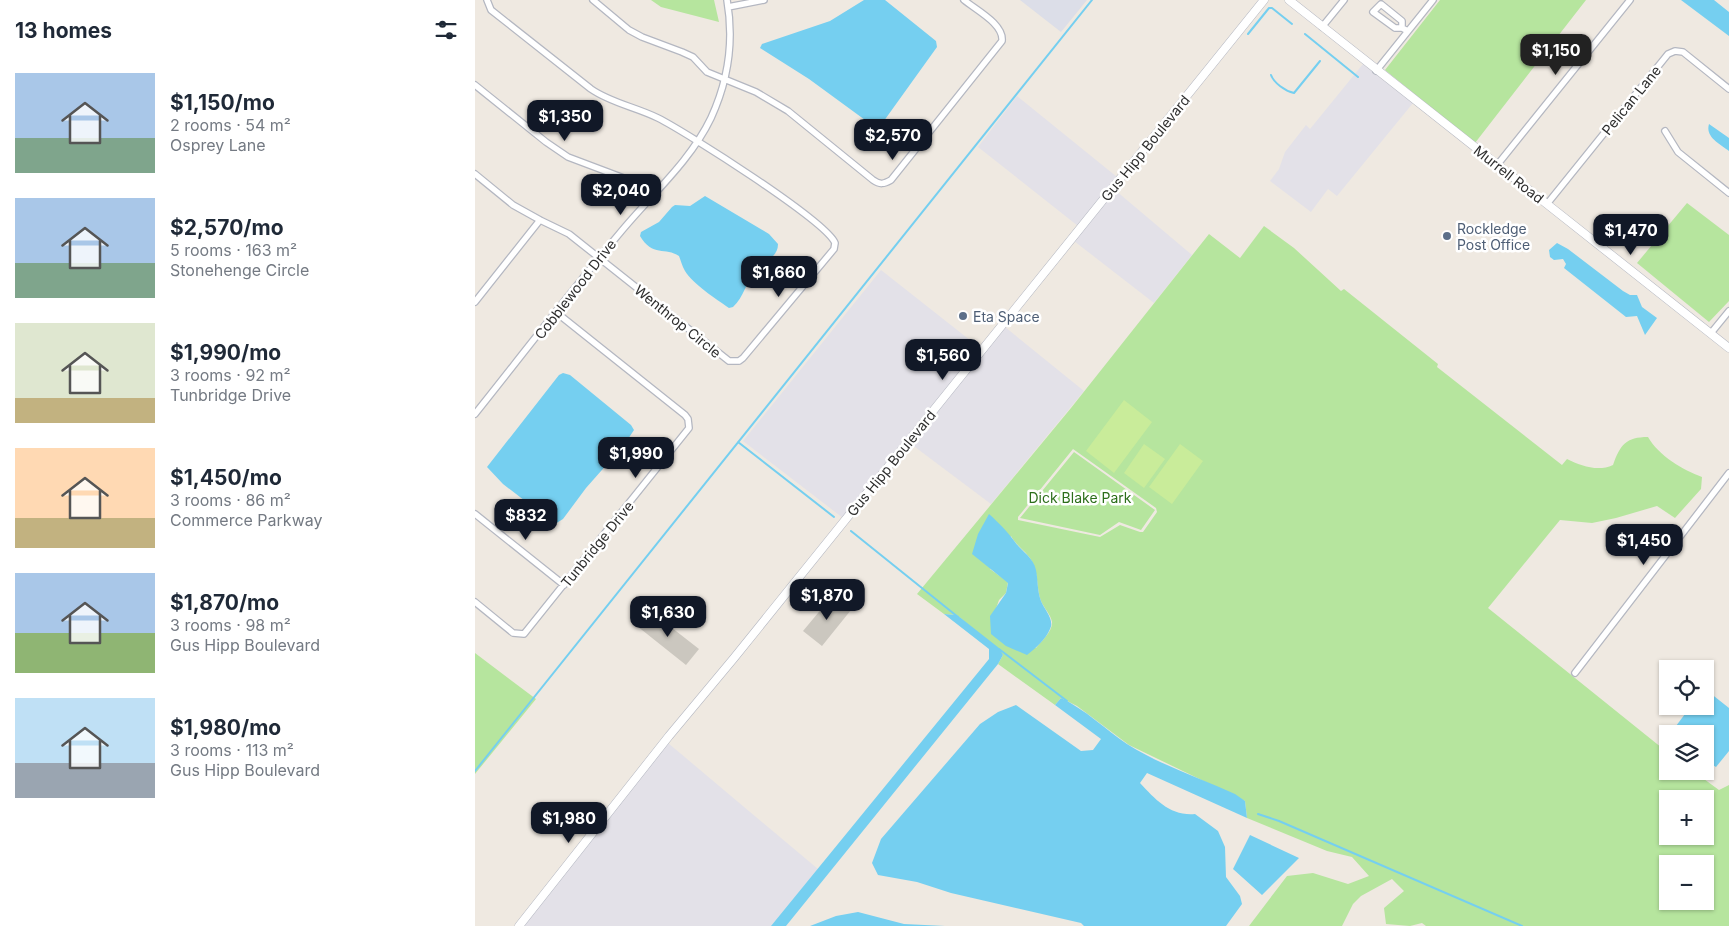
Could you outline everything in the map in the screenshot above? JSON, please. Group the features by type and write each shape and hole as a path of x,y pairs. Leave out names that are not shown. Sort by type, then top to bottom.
{"street":[{"path":"487,0 491,10 591,90 603,97 655,117 697,142"},
{"path":"593,0 629,30 693,57 707,72 756,92 788,111 873,180 884,184 891,180 1002,41 1003,35 998,26 964,0"},
{"name":"Cobblewood Drive","path":"475,414 623,228 652,198 697,142 711,117 724,79 729,55 727,0"},
{"path":"728,7 764,0"},
{"name":"Gus Hipp Boulevard","path":"519,926 669,736 746,644 1264,0"},
{"name":"Murrell Road","path":"1289,0 1376,71 1498,164 1729,348"},
{"path":"1322,27 1344,0"},
{"path":"1376,71 1405,30 1433,0"},
{"path":"1498,164 1630,0"},
{"path":"1381,4 1402,20 1405,30 1395,28 1373,12 1381,4"},
{"name":"Pelican Lane","path":"1547,204 1668,54 1675,51 1683,52 1729,89"},
{"path":"475,85 568,157 629,180 652,198"},
{"path":"1665,132 1678,152 1729,193"},
{"name":"Wenthrop Circle","path":"600,258 723,358 735,362 743,358 832,253 835,243 830,234 785,199 697,142"},
{"path":"475,174 513,205 569,234 600,258"},
{"path":"475,302 540,220"},
{"path":"1711,334 1729,312"},
{"name":"Tunbridge Drive","path":"475,602 513,633 519,635 527,631 687,432 689,423 685,415 557,313"},
{"path":"1575,673 1729,473"},
{"path":"475,514 564,585"}],"shaded area":[{"path":"1020,0 1087,0 1061,32"},
{"path":"1363,64 1413,103 1337,196 1328,189 1311,212 1270,181 1279,169 1285,152 1306,125 1310,129"},
{"path":"1017,96 1117,177 1078,226 978,147"},
{"path":"1115,190 1192,255 1154,303 1074,241"},
{"path":"881,270 980,348 843,518 743,441"},
{"path":"1005,327 1084,391 991,504 911,444"},
{"path":"668,743 818,869 771,926 523,926"}],"green space":[{"path":"651,0 714,0 719,22 661,7"},
{"path":"1440,0 1586,0 1475,143 1385,70"},
{"path":"1687,203 1729,235 1729,301 1709,322 1637,263"},
{"path":"1264,226 1294,248 1341,291 1344,289 1438,364 1437,367 1562,465 1567,459 1590,467 1607,467 1613,465 1621,447 1629,441 1640,437 1648,437 1658,450 1672,462 1702,477 1701,489 1675,518 1657,506 1592,523 1560,520 1488,608 1659,746 1659,780 1705,780 1719,790 1729,785 1729,926 1426,926 1422,923 1410,926 1386,924 1384,908 1404,891 1392,879 1361,896 1353,904 1342,926 1249,926 1287,876 1313,873 1348,884 1369,876 1352,857 1327,851 1247,818 1245,801 1129,745 1077,706 1061,698 1055,705 998,664 1003,655 957,615 944,614 917,594 1071,408 1209,234 1240,258","holes":["1073,449 1156,508 1157,512 1143,532 1120,525 1100,537 1018,520 1018,517","1011,536 1032,562 1041,601 1052,622 1049,633 1036,648 991,623 999,600 1006,593 1008,582 990,569"]},
{"path":"1124,400 1152,422 1114,473 1086,451"},
{"path":"1144,444 1165,459 1144,488 1124,473"},
{"path":"1180,444 1203,461 1172,504 1149,487"},
{"name":"Dick Blake Park","path":"1074,452 1155,510 1141,530 1119,522 1100,535 1020,518"},
{"path":"475,653 536,699 475,774"}],"water":[{"path":"864,0 885,0 936,41 937,47 881,125 876,128 809,79 760,48 762,44 830,21"},
{"path":"1681,0 1714,0 1729,12 1729,36"},
{"path":"1709,124 1729,138 1729,151 1711,136 1708,129"},
{"path":"705,196 769,234 778,244 776,253 756,270 740,299 733,307 729,308 693,281 685,271 679,256 649,247 640,236 641,232 659,222 675,205 690,206"},
{"path":"1557,243 1568,249 1623,291 1630,295 1637,295 1642,307 1657,318 1645,335 1637,316 1626,317 1564,268 1566,264 1563,259 1554,260 1550,257 1549,250"},
{"path":"563,373 570,375 631,425 634,430 624,445 586,488 563,519 555,524 503,484 487,467 559,375"},
{"path":"989,514 1035,565 1040,597 1050,618 1051,626 1048,633 1040,644 1027,655 1006,646 991,634 990,616 1006,593 1008,583 972,554 978,534"},
{"path":"944,614 957,615 999,648 1003,655 998,664 786,926 771,926 989,659 989,649"},
{"path":"1714,696 1729,708 1729,751 1716,767 1714,766 1714,725 1677,725 1684,715 1714,715"},
{"path":"1061,698 1079,708 1140,752 1235,794 1245,801 1247,818 1147,773 1140,783 1164,806 1178,812 1195,814 1218,831 1225,847 1226,877 1240,896 1242,904 1226,926 1084,926 1081,923 951,893 917,882 878,875 872,863 881,839 980,724 998,712 1016,705 1081,751 1093,750 1101,739 1055,705"},
{"path":"1250,835 1299,858 1262,895 1233,869"},
{"path":"858,912 904,924 945,926 810,926 836,916"}],"building":[{"path":"833,595 851,610 822,646 803,631"},
{"path":"649,610 699,649 686,665 637,626"}],"waterway":[{"path":"475,771 1092,0"},
{"path":"1248,34 1269,8 1272,8 1292,24"},
{"path":"1305,34 1358,77"},
{"path":"1271,75 1280,86 1294,93 1320,61"},
{"path":"738,442 834,517"},
{"path":"851,531 958,617"},
{"path":"999,649 1067,701"},
{"path":"1258,814 1279,821 1522,926"}],"place":[{"name":"Rockledge Post Office","path":"1447,236"},
{"name":"Eta Space","path":"963,316"}]}
